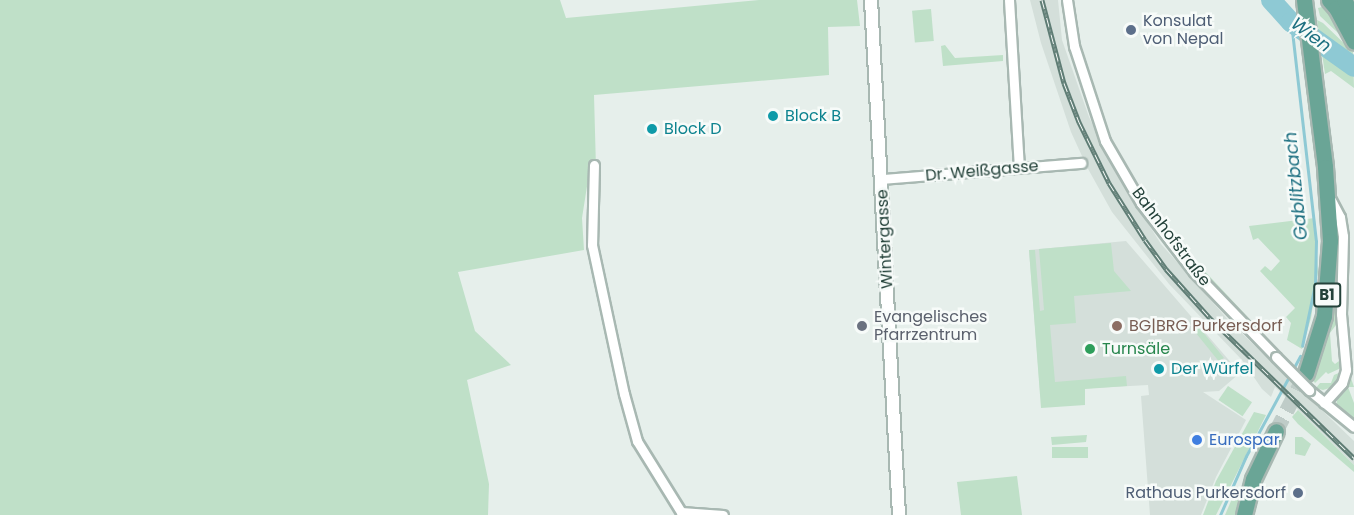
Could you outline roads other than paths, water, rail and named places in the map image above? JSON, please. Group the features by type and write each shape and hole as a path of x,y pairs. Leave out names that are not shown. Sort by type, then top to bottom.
{"main road":[{"path":"1329,0 1336,8 1354,42"},
{"path":"1344,0 1354,17"},
{"name":"B1","path":"1304,4 1314,73 1330,241 1327,291 1318,338 1305,373"},
{"path":"1244,515 1253,479 1276,431"}],"street":[{"name":"Wintergasse","path":"871,0 898,515"},
{"path":"1009,0 1020,168"},
{"name":"Bahnhofstraße","path":"1067,0 1074,46 1105,141 1136,194 1194,272 1309,390 1354,427"},
{"name":"Dr. Weißgasse","path":"882,180 1081,163"},
{"path":"594,165 592,245 624,394 637,441 681,514 723,515"},
{"path":"1324,403 1342,383 1346,370 1341,314 1343,236 1340,217 1327,193"}],"waterway":[{"name":"Wien","path":"1271,0 1291,22 1354,67"},
{"name":"Gablitzbach","path":"1291,22 1316,241 1315,284 1302,346"},
{"name":"Gablitzbach","path":"1220,515 1246,456 1300,356"}],"tunnel":[{"path":"1276,431 1306,373"}],"railway":[{"path":"1042,0 1064,83 1079,122 1109,183 1145,240 1166,269 1210,318 1354,458"}],"place":[{"name":"Konsulat von Nepal","path":"1131,30"},
{"name":"Block B","path":"773,116"},
{"name":"Block D","path":"652,129"},
{"name":"Evangelisches Pfarrzentrum","path":"862,326"},
{"name":"BG|BRG Purkersdorf","path":"1117,326"},
{"name":"Turnsäle","path":"1090,349"},
{"name":"Der Würfel","path":"1159,369"},
{"name":"Eurospar","path":"1197,440"},
{"name":"Rathaus Purkersdorf","path":"1298,493"}]}
